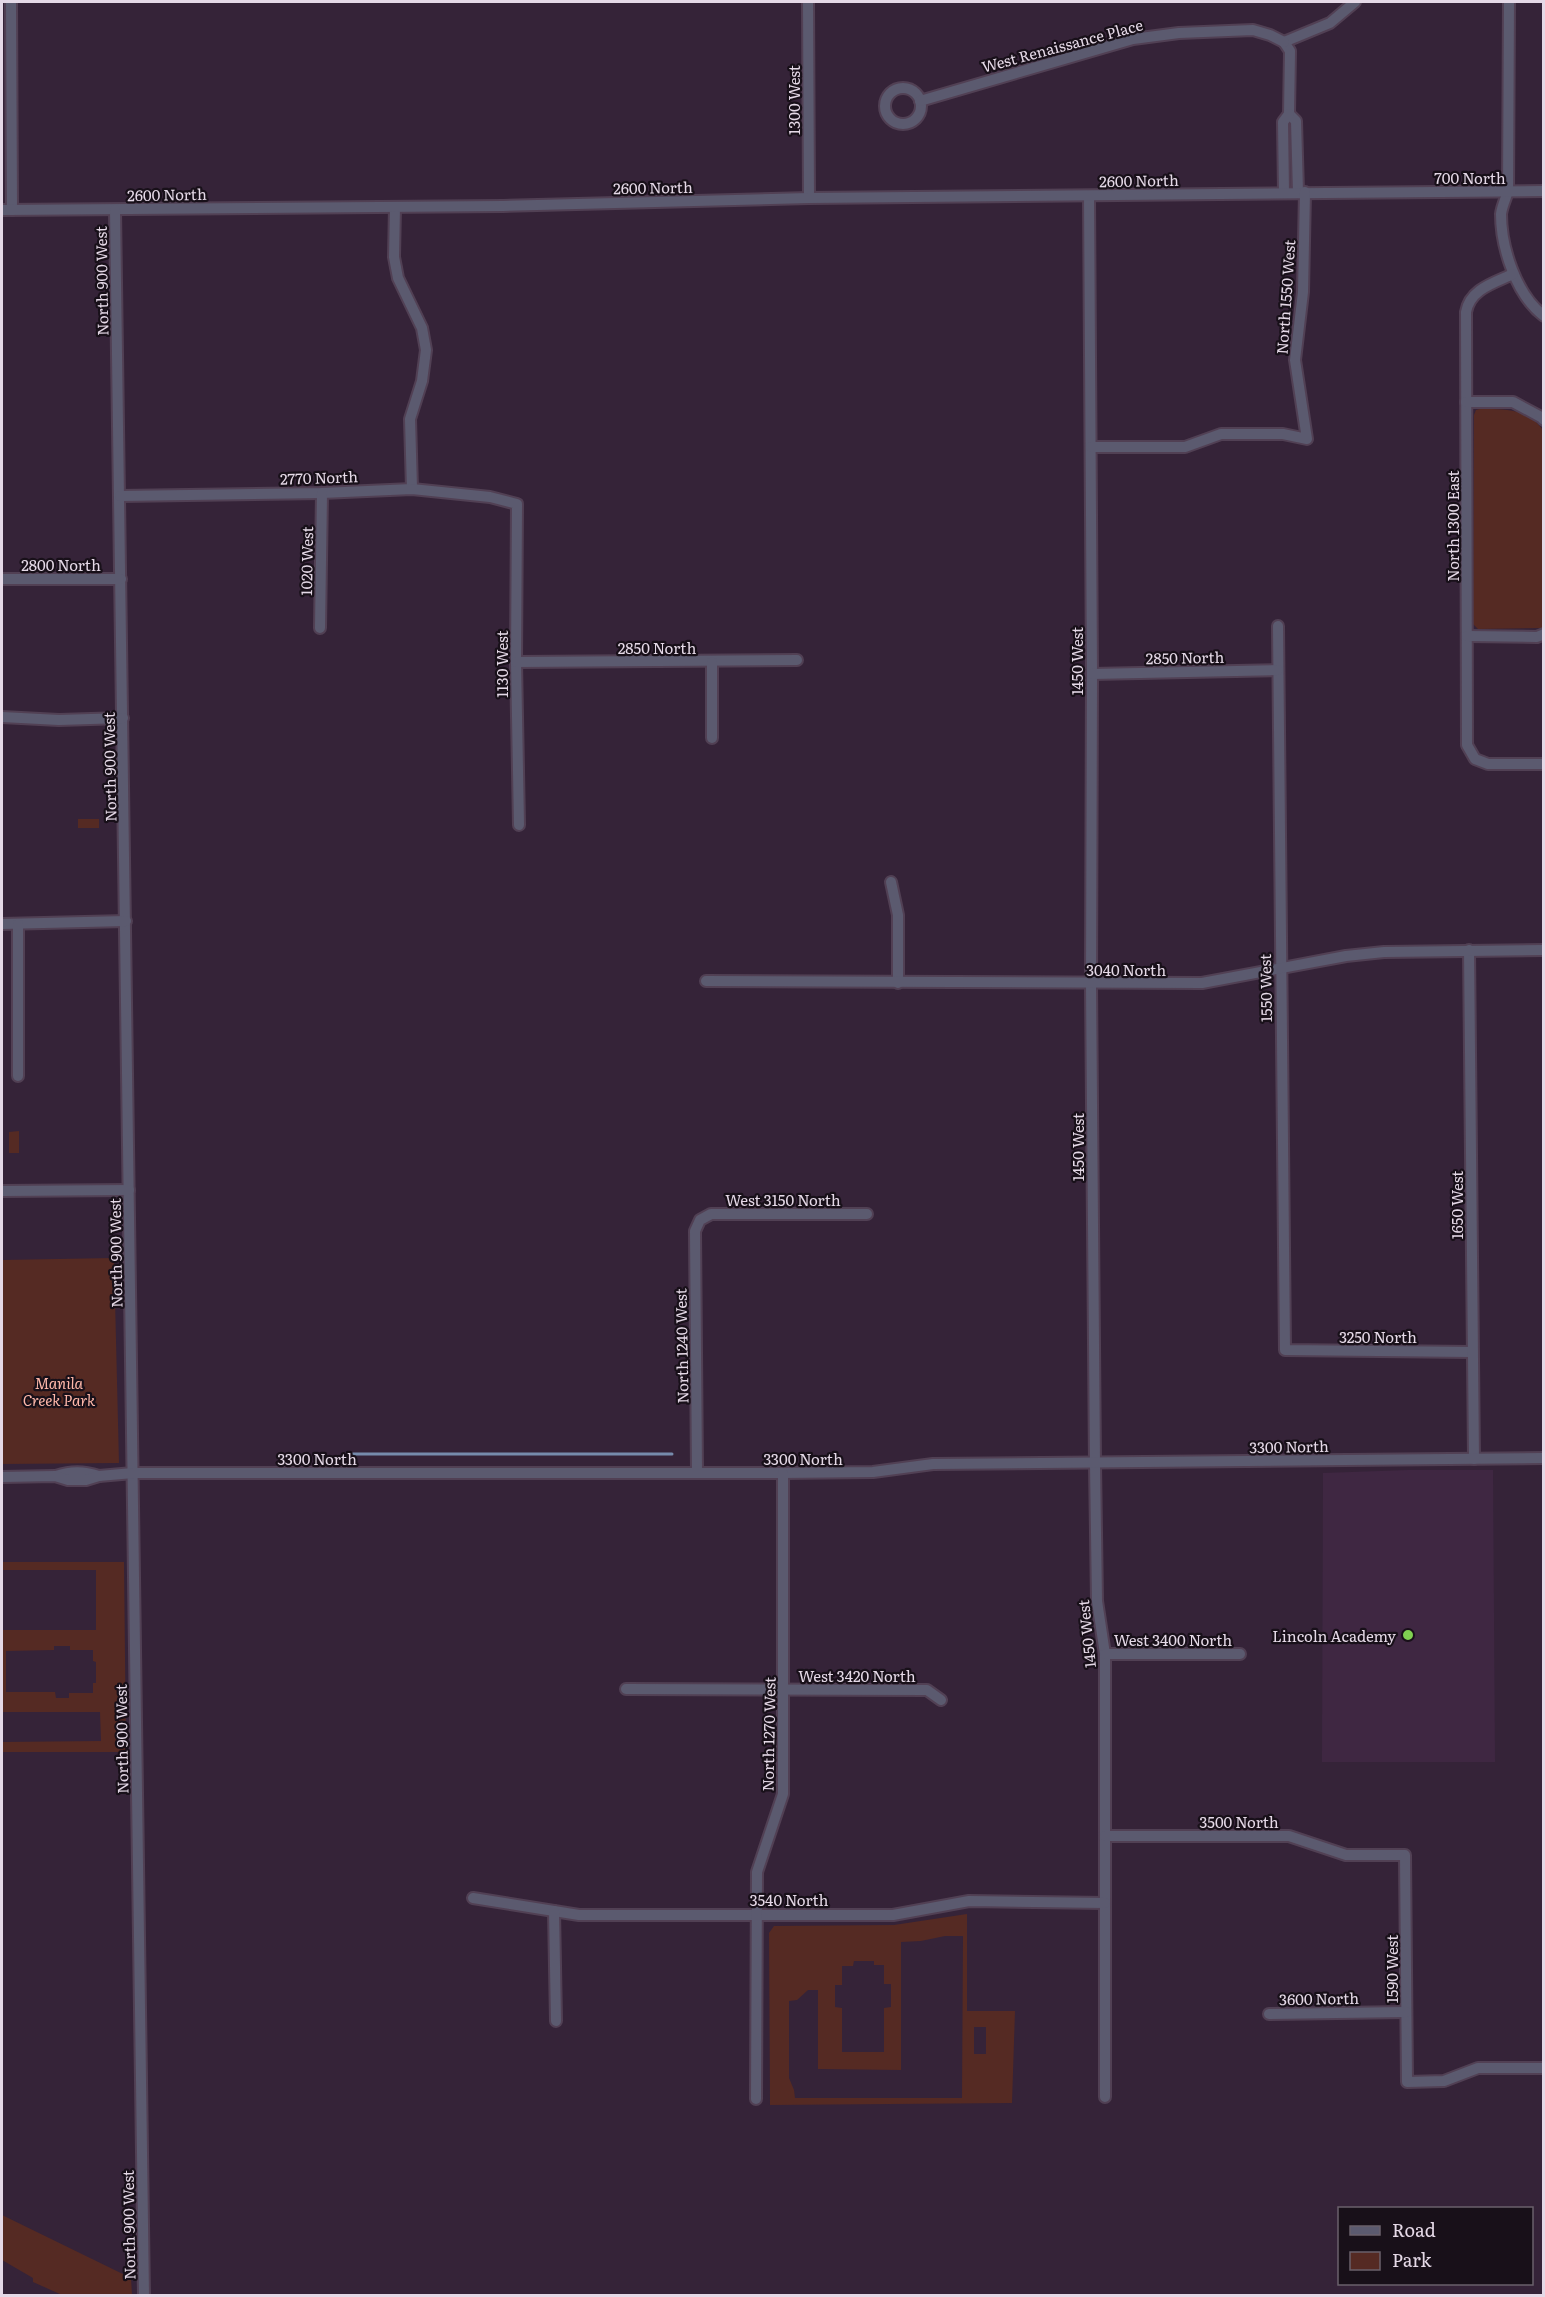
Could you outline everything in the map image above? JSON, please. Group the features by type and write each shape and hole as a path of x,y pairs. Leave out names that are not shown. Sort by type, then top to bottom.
{"street":[{"path":"7,210 11,2"},
{"name":"1300 West","path":"808,2 809,198"},
{"path":"1284,192 1282,122 1289,114 1290,51 1284,42 1330,23 1355,2"},
{"path":"1509,2 1508,191 1501,212 1504,241 1513,274 1536,310 1544,316"},
{"name":"West Renaissance Place","path":"920,101 1133,39 1179,33 1253,30 1284,42"},
{"name":"North 1550 West","path":"1091,447 1185,447 1221,434 1283,434 1307,439 1295,360 1303,292 1302,192 1296,121 1289,114"},
{"name":"700 North","path":"1302,192 1544,191"},
{"name":"2600 North","path":"7,210 394,207 809,198 1302,192"},
{"name":"1450 West","path":"1089,196 1095,1464 1097,1601 1105,1654 1106,2097"},
{"path":"394,207 394,257 398,278 422,328 426,350 422,381 410,419 412,489"},
{"name":"North 900 West","path":"115,210 144,2295"},
{"name":"North 1300 East","path":"1513,274 1474,293 1468,302 1466,312 1467,746 1475,759 1488,764 1544,764"},
{"path":"1466,402 1514,402 1542,418"},
{"name":"2770 North","path":"120,496 322,493 412,489 490,497 517,504"},
{"name":"1020 West","path":"320,628 322,493"},
{"name":"1130 West","path":"517,504 516,662 519,825"},
{"name":"2800 North","path":"2,579 121,579"},
{"name":"1550 West","path":"1278,626 1285,1350"},
{"path":"1467,636 1537,637 1544,634"},
{"name":"2850 North","path":"516,662 797,660"},
{"path":"712,662 712,738"},
{"name":"2850 North","path":"1092,674 1278,670"},
{"path":"2,717 59,720 123,718"},
{"path":"891,882 898,915 898,983"},
{"path":"2,924 126,921"},
{"path":"18,924 18,1076"},
{"name":"1650 West","path":"1469,950 1474,1459"},
{"name":"3040 North","path":"706,981 1202,983 1346,956 1384,952 1544,950"},
{"path":"2,1191 129,1190"},
{"name":"West 3150 North","path":"700,1220 711,1214 867,1214"},
{"name":"North 1240 West","path":"698,1472 695,1231 700,1220"},
{"name":"3250 North","path":"1285,1350 1472,1352"},
{"name":"3300 North","path":"2,1477 55,1476 68,1480 86,1480 99,1476 133,1473 873,1472 933,1464 1544,1458"},
{"name":"North 1270 West","path":"756,2099 757,1872 783,1794 783,1473"},
{"name":"West 3400 North","path":"1105,1654 1240,1654"},
{"name":"West 3420 North","path":"626,1689 927,1690 941,1700"},
{"name":"3500 North","path":"1105,1836 1289,1836 1346,1855 1405,1855"},
{"name":"1590 West","path":"1405,1855 1407,2082 1444,2081 1478,2068 1544,2068"},
{"name":"3540 North","path":"472,1898 579,1915 893,1915 969,1900 1105,1903"},
{"path":"554,1911 556,2021"},
{"name":"3600 North","path":"1269,2013 1406,2012"}],"shaded area":[{"name":"Lincoln Academy","path":"1493,1470 1495,1762 1322,1762 1323,1473"}],"green space":[{"path":"1476,410 1515,411 1530,417 1543,430 1543,628 1478,629 1473,624 1474,415"},
{"path":"78,819 99,819 99,828 78,828"},
{"path":"19,1131 19,1153 9,1153 9,1132"},
{"name":"Manila Creek Park","path":"114,1258 119,1463 2,1464 2,1260"},
{"path":"2,1562 124,1562 126,1752 2,1752 2,1742 101,1741 100,1712 2,1712 2,1630 96,1630 96,1570 2,1570","holes":["54,1646 70,1646 70,1650 93,1650 93,1661 96,1662 96,1683 93,1683 93,1693 69,1693 69,1698 56,1698 55,1692 6,1692 6,1651 54,1650"]},
{"path":"967,1914 967,2011 1015,2011 1012,2103 770,2105 769,1933 774,1926 894,1925","holes":["945,1936 963,1936 962,2098 795,2098 789,2078 789,2001 797,2000 808,1990 818,1990 818,2069 901,2070 901,1942","854,1961 874,1961 874,1965 884,1965 884,1984 891,1984 891,2007 884,2008 884,2052 842,2052 842,2008 835,2007 835,1985 842,1985 842,1966 853,1966","974,2027 986,2027 986,2054 974,2054"]},
{"path":"2,2215 131,2278 132,2295 62,2295 33,2282 33,2278 2,2260"}],"waterway":[{"path":"346,1454 672,1454"}],"place":[{"name":"Lincoln Academy","path":"1408,1635"}]}
